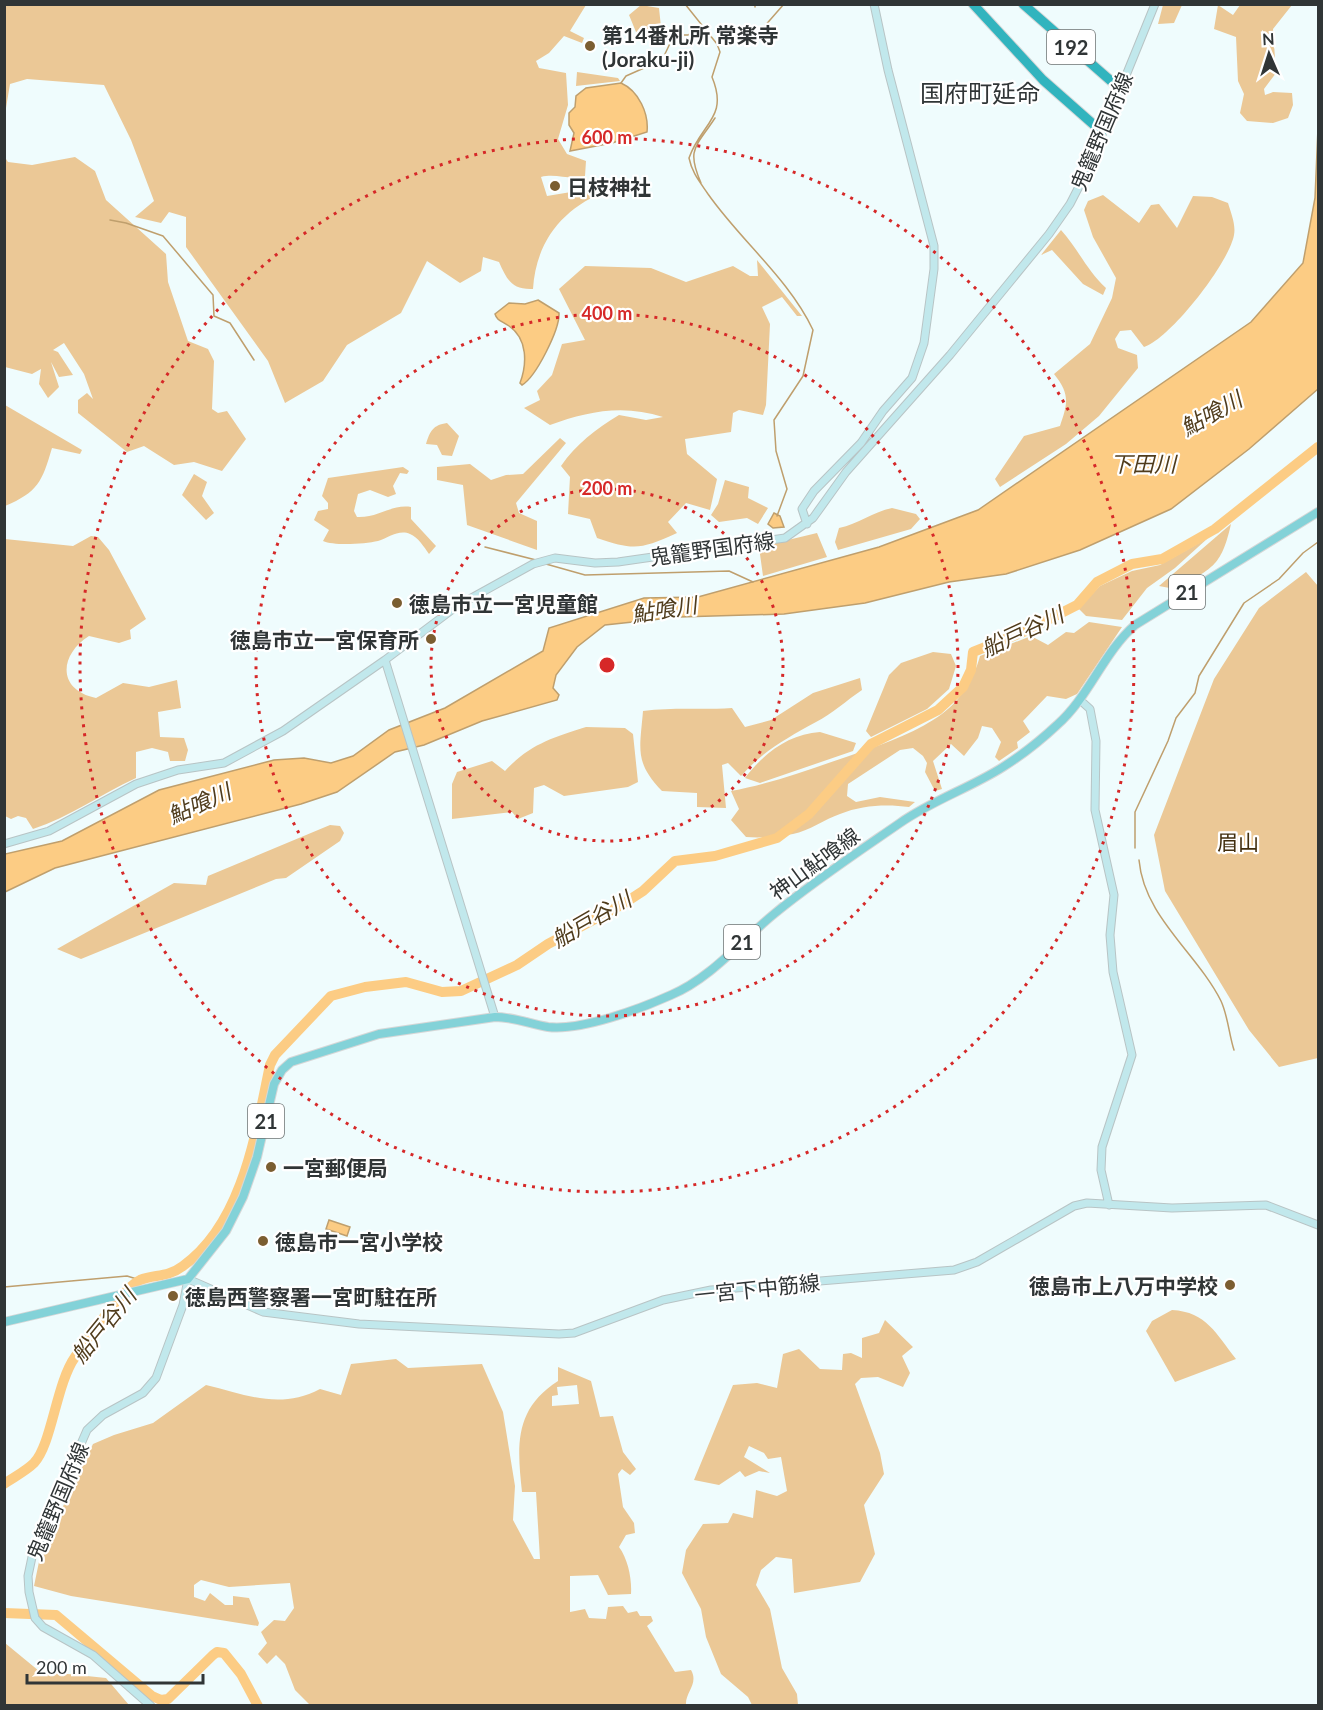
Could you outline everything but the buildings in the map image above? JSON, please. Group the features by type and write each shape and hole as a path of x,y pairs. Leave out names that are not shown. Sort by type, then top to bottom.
{"highway":[{"name":"192","path":"973,4 1043,80 1102,132"},
{"name":"192","path":"1023,4 1119,88"}],"main road":[{"path":"807,524 802,509 808,498 861,443 917,367 924,342 934,269 932,236 888,70 874,4"},
{"name":"鬼籠野国府線","path":"4,844 49,831 136,784 178,770 224,763 291,726 457,606 534,563 562,558 595,563 618,562 785,537 807,524 846,472 950,355 1049,234 1070,204 1088,169 1155,4"},
{"name":"神山鮎喰線","path":"188,1279 226,1231 243,1197 257,1157 274,1084 286,1066 296,1060 379,1034 495,1017 507,1017 549,1027 564,1027 599,1019 672,995 710,971 792,900 900,823 952,792 1004,766 1059,724 1080,700 1120,639 1135,624 1318,512"},
{"path":"385,660 495,1017"},
{"path":"1080,700 1090,709 1096,741 1095,810 1114,895 1110,935 1113,972 1132,1055 1102,1147 1101,1170 1109,1206"},
{"name":"一宮下中筋線","path":"188,1279 263,1312 359,1324 559,1334 573,1333 663,1300 711,1290 954,1270 977,1262 1074,1206 1087,1203 1172,1208 1266,1205 1318,1225"},
{"path":"4,1322 188,1279"},
{"name":"鬼籠野国府線","path":"150,1706 93,1655 44,1627 35,1618 30,1605 29,1567 82,1440 94,1422 143,1393 156,1378 183,1305 188,1279"}],"green space":[{"path":"5,4 586,5 570,31 584,38 582,43 564,36 549,53 536,61 539,68 566,73 568,105 558,139 567,154 586,161 585,176 541,177 547,196 607,186 609,190 579,206 555,228 540,255 533,289 515,286 508,279 499,262 483,257 481,271 460,283 427,261 401,313 347,345 323,381 285,403 268,361 186,247 186,217 169,212 161,223 135,217 154,201 131,140 104,85 27,79 10,84 5,114"},
{"path":"641,5 659,8 661,27 636,32 629,15"},
{"path":"1163,5 1182,5 1174,23 1158,24"},
{"path":"1218,5 1233,15 1240,5 1292,5 1273,29 1276,73 1264,89 1265,95 1273,92 1292,93 1293,105 1288,118 1273,123 1247,121 1240,113 1244,94 1238,81 1236,37 1214,29"},
{"path":"577,72 618,78 620,81 576,86"},
{"path":"4,156 8,162 32,165 75,157 95,171 106,200 166,254 168,282 188,341 208,349 214,361 212,409 218,413 227,411 246,439 222,471 194,462 174,465 144,446 127,452 78,413 78,400 87,393 93,399 84,374 64,343 53,350 58,352 73,375 59,377 51,362 59,387 48,398 39,384 41,369 32,374 5,367"},
{"path":"1103,195 1139,223 1151,205 1159,204 1177,228 1193,196 1212,197 1228,203 1234,227 1230,248 1197,298 1183,315 1155,341 1144,347 1131,330 1120,331 1115,339 1118,348 1137,355 1138,368 1099,416 1066,444 1000,487 995,479 1024,436 1060,426 1066,399 1063,387 1054,374 1090,344 1112,298 1116,278 1093,237 1084,210 1088,201"},
{"path":"1061,230 1106,288 1103,295 1083,284 1052,250 1041,255"},
{"path":"757,260 802,316 797,316 782,297 762,307 770,324 766,405 763,415 739,410 733,413 731,432 685,439 687,454 717,479 710,510 686,503 668,522 677,533 646,545 620,545 597,538 590,519 568,514 570,477 561,466 587,438 619,415 646,420 663,417 620,410 578,416 550,425 524,408 540,400 537,391 552,375 562,344 585,340 559,289 585,266 651,268 686,282 733,266 750,276 758,276"},
{"path":"5,405 82,450 80,454 52,448 37,485 25,496 5,506"},
{"path":"447,423 459,436 452,456 442,455 437,445 426,444 433,429"},
{"path":"560,438 566,443 516,503 519,513 537,521 537,550 467,525 463,485 437,480 437,467 470,464 491,480 506,475 523,474"},
{"path":"403,467 409,471 407,474 400,473 393,486 396,494 388,497 370,490 358,494 354,511 357,517 365,517 397,507 411,507 411,519 436,546 429,554 416,537 406,533 398,533 378,541 365,543 342,544 323,541 329,530 314,520 318,511 328,509 328,503 322,496 328,478"},
{"path":"194,474 207,482 202,496 214,513 206,520 182,495"},
{"path":"725,480 749,487 748,498 768,508 758,524 747,518 719,522 711,515 718,504"},
{"path":"892,508 916,514 920,519 911,529 838,550 835,542 839,528"},
{"path":"1231,524 1223,550 1213,565 1175,589 1159,586"},
{"path":"817,533 827,557 763,576 759,547"},
{"path":"91,536 98,537 109,550 146,619 130,630 131,639 119,643 89,636 72,653 67,671 69,680 74,688 83,694 96,698 123,683 149,687 177,680 181,708 158,712 160,737 184,738 188,750 185,761 170,761 168,752 152,748 136,752 136,778 60,818 33,829 26,818 18,816 11,819 5,816 5,539 73,546"},
{"path":"1208,538 1175,568 1147,588 1122,620 1086,616 1078,608 1100,586 1132,571 1160,565"},
{"name":"眉山","path":"1306,572 1318,586 1318,1058 1279,1067 1249,1030 1165,891 1154,835 1214,679 1259,608"},
{"path":"1089,622 1122,627 1077,694 1066,699 1047,696 1023,721 1030,732 1017,742 1018,748 999,761 995,757 1001,742 992,728 982,726 978,738 964,756 951,744 933,761 942,789 935,791 925,772 927,763 923,756 913,748 900,750 848,784 847,796 856,802 880,797 915,802 909,807 866,807 834,816 799,832 770,837 746,837 731,820 739,809 731,791 805,771 913,731 942,714 957,700 973,675 980,656 1031,636 1048,645 1066,632 1074,633"},
{"path":"933,652 951,654 956,666 949,689 927,709 871,737 866,731 889,675 901,663"},
{"path":"860,678 862,690 828,715 776,746 758,759 741,776 728,763 722,765 726,808 697,807 697,793 662,791 653,781 643,763 640,745 643,711 732,708 745,727 771,720 813,693"},
{"path":"586,727 625,728 633,734 638,782 628,787 564,796 544,785 534,788 533,813 518,819 512,812 452,819 452,784 457,772 492,761 505,771 533,748"},
{"path":"820,732 856,743 853,751 760,783 745,778 778,746 798,737"},
{"path":"330,825 340,826 344,833 340,841 286,878 276,879 81,959 57,949 174,883 206,885 208,876"},
{"path":"1172,1310 1194,1315 1210,1326 1236,1359 1175,1382 1146,1331 1152,1321"},
{"path":"885,1320 913,1347 902,1356 910,1373 903,1387 878,1377 861,1378 855,1384 880,1453 884,1474 864,1505 875,1554 860,1582 794,1593 792,1559 776,1557 761,1570 756,1585 770,1609 782,1668 797,1694 798,1705 752,1705 748,1697 721,1674 706,1637 701,1609 682,1573 686,1550 703,1524 728,1523 733,1513 753,1518 756,1490 777,1496 787,1491 781,1457 768,1459 764,1453 749,1446 744,1457 770,1473 759,1471 745,1477 740,1471 719,1485 694,1480 733,1385 757,1383 777,1388 783,1354 799,1349 820,1369 842,1370 843,1354 851,1353 862,1358 862,1338 879,1333"},
{"path":"396,1359 408,1368 482,1364 503,1412 515,1486 513,1520 534,1559 540,1559 536,1492 522,1492 519,1459 526,1416 533,1404 558,1381 558,1367 591,1381 600,1417 613,1416 623,1452 636,1469 630,1475 622,1469 618,1474 623,1507 634,1523 635,1533 626,1535 619,1547 629,1569 631,1594 608,1595 598,1575 570,1576 570,1612 585,1609 589,1618 606,1619 608,1607 623,1606 628,1613 637,1611 640,1616 651,1616 653,1621 647,1626 675,1672 691,1670 693,1675 693,1684 687,1696 686,1705 310,1705 295,1690 285,1664 276,1655 267,1664 258,1654 267,1643 261,1632 274,1620 285,1621 294,1608 290,1583 229,1587 201,1580 194,1585 194,1597 205,1601 210,1593 225,1605 233,1605 233,1596 249,1598 259,1623 258,1626 71,1596 34,1586 41,1552 93,1444 153,1423 206,1385 263,1399 291,1399 320,1389 341,1395 351,1364","holes":["577,1385 579,1404 552,1406 552,1396 558,1395 557,1387"]},
{"path":"5,1643 39,1671 106,1678 129,1705 5,1705"}],"water":[{"path":"621,83 638,97 642,104 647,132 612,143 570,151 574,133 569,125 569,113 575,107 576,96 586,88"},
{"name":"下田川","path":"1318,128 1318,389 1249,449 1171,509 1080,550 1006,574 949,582 865,603 784,614 679,617 605,625 577,647 556,675 553,688 559,695 557,700 482,721 424,745 395,752 337,792 301,804 55,868 5,892 5,854 62,841 159,790 274,760 304,758 331,763 353,756 389,730 445,708 543,651 549,628 644,598 698,597 879,547 978,510 1251,322 1303,263 1315,198"},
{"path":"538,300 559,313 558,320 556,330 540,363 522,385 520,383 525,360 523,345 515,331 498,320 495,314 509,303 525,304"},
{"path":"774,513 780,516 784,527 773,528 768,524"},
{"path":"329,1220 350,1227 347,1236 326,1229"}],"waterway":[{"path":"685,4 717,44 720,52 712,77 717,102 715,111 689,158 692,168 721,211 791,294 813,330 803,376 774,420 776,451 787,489 777,516"},
{"path":"762,35 763,28 784,4"},
{"path":"664,56 674,35 688,35 704,27"},
{"path":"621,83 626,76 644,68"},
{"path":"701,183 694,163 695,149 715,118"},
{"path":"110,220 163,236 213,295 214,316 230,323 254,360"},
{"name":"船戸谷川","path":"4,1484 31,1466 40,1454 69,1369 75,1357 115,1303 140,1280 166,1274 183,1266 203,1248 220,1226 244,1174 259,1119 270,1065 275,1055 331,996 365,987 406,982 442,992 461,991 517,965 548,944 623,904 643,891 675,861 715,856 777,838 809,814 871,744 938,710 963,687 971,670 973,652 1028,630 1077,605 1097,582 1132,564 1162,559 1215,529 1318,447"},
{"path":"1135,848 1135,812 1168,741 1176,718 1195,693 1199,676 1244,603 1279,579 1303,553 1318,542"},
{"path":"485,547 536,560"},
{"path":"546,564 585,575 729,571 753,582"},
{"path":"1139,860 1143,880 1161,917 1211,983 1221,1001 1234,1050"},
{"path":"4,1287 127,1276 140,1280"},
{"name":"船戸谷川","path":"4,1613 56,1615 152,1696 161,1700 168,1699 217,1652 224,1653 241,1674 258,1706"}],"place":[{"name":"第14番札所 常楽寺 (Joraku-ji)","path":"590,46"},
{"name":"日枝神社","path":"555,186"},
{"name":"徳島市立一宮児童館","path":"397,603"},
{"name":"徳島市立一宮保育所","path":"431,639"},
{"name":"一宮郵便局","path":"271,1167"},
{"name":"徳島市一宮小学校","path":"263,1241"},
{"name":"徳島市上八万中学校","path":"1230,1285"},
{"name":"徳島西警察署一宮町駐在所","path":"173,1296"}],"district":[{"name":"国府町延命","path":"980,92"}],"water label":[{"name":"鮎喰川","path":"1211,413"},
{"name":"鮎喰川","path":"664,609"},
{"name":"鮎喰川","path":"199,803"}]}
